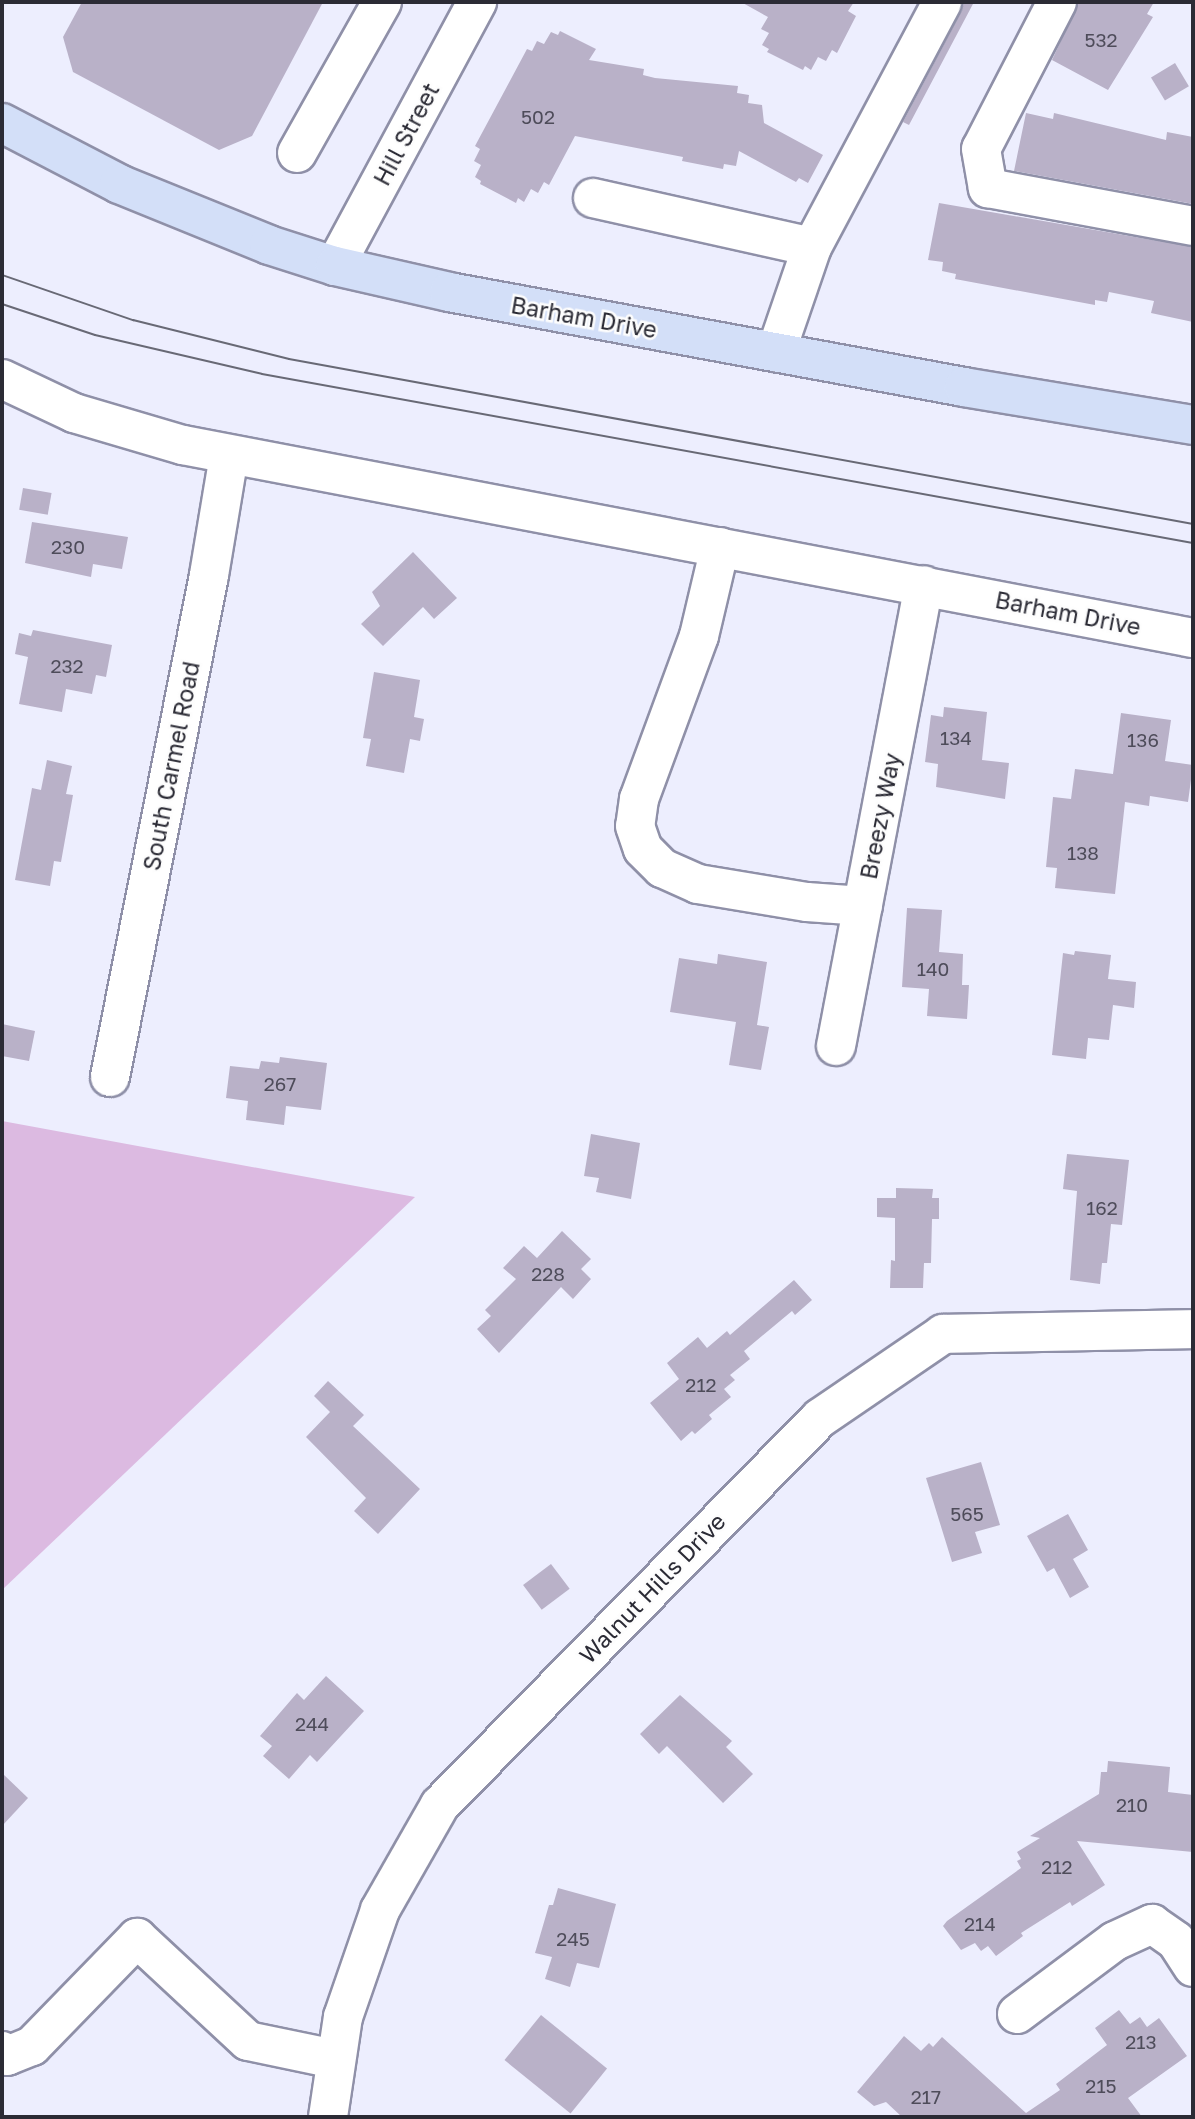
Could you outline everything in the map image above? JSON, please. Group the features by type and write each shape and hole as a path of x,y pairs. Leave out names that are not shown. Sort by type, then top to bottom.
{"main road":[{"name":"Barham Drive","path":"2,123 119,184 269,245 335,266 449,292 1193,425"}],"street":[{"path":"297,153 382,2"},
{"name":"Hill Street","path":"335,266 477,2"},
{"path":"776,352 812,247 942,2"},
{"path":"1056,2 981,149 988,188 1193,226"},
{"path":"593,198 812,247"},
{"name":"Barham Drive","path":"2,379 74,413 183,445 1193,638"},
{"name":"South Carmel Road","path":"110,1077 209,575 229,455"},
{"path":"720,547 699,636 639,799 635,826 643,849 662,868 698,884 807,902 863,906"},
{"name":"Breezy Way","path":"836,1046 924,585"},
{"name":"Walnut Hills Drive","path":"328,2117 343,2017 380,1910 440,1805 820,1418 943,1334 1193,1329"},
{"path":"1017,2014 1115,1941 1152,1924 1176,1941 1193,1967"},
{"path":"2,2051 7,2056 33,2046 137,1938 248,2041 335,2059"}],"shaded area":[{"path":"2,1121 415,1197 2,1590"}],"building":[{"path":"82,2 323,2 252,136 219,150 73,72 63,37"},
{"path":"741,2 854,2 848,11 856,16 837,53 832,50 826,61 818,57 811,70 805,66 803,70 767,52 769,49 762,45 769,33 761,29 768,17"},
{"path":"964,2 974,2 909,125 903,122"},
{"path":"1079,2 1154,2 1147,14 1153,17 1108,90 1052,60"},
{"path":"560,31 596,49 589,60 644,69 643,75 655,78 738,86 737,93 749,95 748,103 762,105 764,123 823,155 808,183 799,178 796,182 739,151 736,166 724,164 723,169 682,161 683,157 575,136 549,185 544,182 538,193 531,189 524,202 518,198 516,203 480,184 481,181 475,177 481,165 474,161 480,149 475,146 527,49 532,51 537,41 544,44 551,32 558,35"},
{"path":"1175,63 1189,86 1165,101 1151,77"},
{"path":"1026,113 1053,119 1054,113 1166,140 1167,132 1193,137 1193,204 1014,171"},
{"path":"939,203 1193,247 1193,322 1151,313 1154,301 1109,292 1107,302 1095,300 1095,305 955,279 956,274 942,271 943,262 928,260"},
{"path":"23,488 52,493 48,515 19,510"},
{"path":"32,522 128,537 122,569 93,564 91,577 25,563"},
{"path":"413,552 457,598 434,619 423,607 383,646 361,624 380,606 372,592"},
{"path":"33,630 112,645 106,677 96,675 92,694 66,689 62,712 19,704 28,657 15,654 19,633 31,636"},
{"path":"374,672 420,680 414,717 424,719 420,741 410,739 404,773 366,766 371,739 363,738"},
{"path":"944,707 987,712 982,760 1009,763 1005,799 936,787 938,764 925,762 931,715 943,717"},
{"path":"1121,713 1171,720 1165,761 1193,765 1188,802 1150,796 1149,806 1125,802 1115,894 1055,888 1057,868 1046,867 1053,797 1071,799 1075,769 1113,774"},
{"path":"47,760 72,766 66,794 73,795 61,862 54,861 50,886 15,880 32,788 41,790"},
{"path":"907,908 942,910 939,952 963,954 962,985 969,985 967,1019 927,1016 929,989 902,987"},
{"path":"1075,951 1111,955 1108,979 1136,982 1134,1008 1113,1005 1109,1040 1088,1038 1086,1059 1052,1055 1063,953 1074,955"},
{"path":"718,954 767,962 757,1025 769,1027 761,1070 729,1065 736,1022 670,1012 679,958 717,964"},
{"path":"2,1024 35,1031 29,1061 2,1056"},
{"path":"280,1057 327,1063 321,1110 286,1106 284,1125 246,1120 248,1101 226,1098 230,1066 259,1069 261,1061 279,1063"},
{"path":"591,1134 640,1143 631,1199 596,1192 599,1178 584,1176"},
{"path":"1067,1154 1129,1160 1122,1225 1111,1224 1107,1263 1102,1263 1100,1284 1070,1280 1077,1191 1063,1189"},
{"path":"896,1188 933,1189 932,1198 939,1198 939,1219 932,1219 931,1263 924,1263 923,1288 890,1288 891,1260 895,1261 895,1218 877,1217 877,1198 896,1198"},
{"path":"562,1231 591,1259 581,1269 591,1279 573,1299 561,1287 499,1353 477,1329 491,1316 485,1310 516,1279 503,1268 524,1246 537,1258"},
{"path":"794,1280 812,1300 795,1315 792,1311 744,1351 750,1359 730,1375 735,1380 724,1389 731,1397 709,1415 712,1419 695,1434 692,1431 681,1441 650,1403 679,1379 667,1363 698,1337 707,1348 727,1331 730,1335"},
{"path":"328,1381 364,1415 353,1426 420,1489 378,1534 354,1511 366,1498 306,1437 330,1412 314,1396"},
{"path":"981,1462 1000,1525 975,1532 982,1553 952,1562 926,1478"},
{"path":"1068,1514 1088,1550 1073,1559 1089,1587 1070,1598 1054,1568 1047,1572 1027,1536"},
{"path":"551,1564 570,1589 542,1610 523,1585"},
{"path":"326,1676 364,1711 317,1762 310,1755 289,1779 263,1756 272,1746 260,1736 297,1693 304,1700"},
{"path":"680,1695 732,1741 726,1747 753,1774 723,1803 667,1746 659,1754 640,1734"},
{"path":"1108,1761 1170,1767 1168,1792 1193,1795 1193,1852 1077,1841 1105,1885 1072,1906 1070,1902 1021,1933 1023,1936 996,1956 988,1946 981,1951 975,1943 961,1950 943,1926 1021,1868 1017,1861 1021,1859 1017,1852 1040,1838 1030,1836 1099,1794 1101,1772 1107,1772"},
{"path":"2,1773 28,1798 2,1826"},
{"path":"558,1888 616,1904 599,1968 577,1963 570,1987 545,1979 552,1957 535,1953 549,1905 553,1905"},
{"path":"1119,2010 1130,2024 1140,2017 1147,2027 1159,2018 1187,2056 1128,2098 1142,2117 902,2117 886,2102 874,2106 857,2092 904,2036 921,2051 929,2043 933,2047 942,2037 1026,2113 1060,2090 1056,2084 1107,2045 1095,2028"},
{"path":"541,2015 607,2068 571,2114 504,2060"}],"tram line":[{"path":"2,275 133,320 289,359 1193,524"},
{"path":"2,304 95,335 262,374 1193,543"}]}
